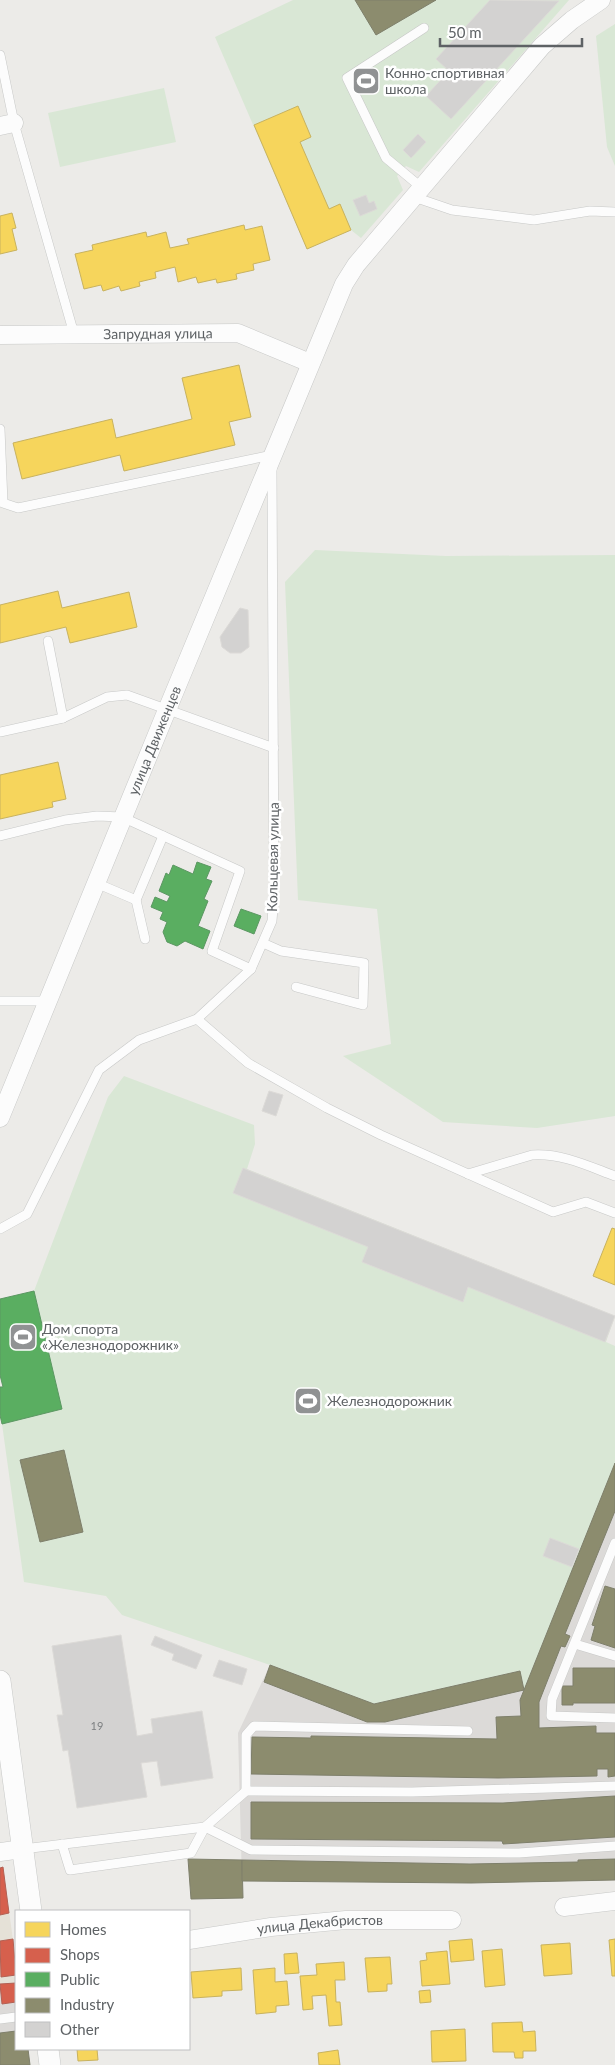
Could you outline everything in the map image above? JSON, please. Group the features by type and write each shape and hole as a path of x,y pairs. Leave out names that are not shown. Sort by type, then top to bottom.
{"street":[{"name":"улица Движенцев","path":"1,1111 344,284 356,265 542,46 572,20 601,0"},
{"name":"Запрудная улица","path":"0,335 238,333 310,363"},
{"path":"0,1681 30,1910"},
{"path":"0,1852 22,1848"},
{"path":"564,1907 615,1901"},
{"name":"улица Декабристов","path":"190,1940 271,1927 346,1920 452,1920"},
{"path":"48,2050 50,2065"}],"lane":[{"path":"424,28 347,78 386,158 418,193 452,210 534,220 590,211 615,212"},
{"path":"0,55 7,124 74,334"},
{"path":"0,429 3,503 18,508 272,454"},
{"name":"Кольцевая улица","path":"0,1229 27,1214 99,1070 139,1040 197,1019 251,968 272,921 274,895 274,748 272,454"},
{"path":"48,641 63,718"},
{"path":"0,732 63,718 107,698 127,695 274,748"},
{"path":"0,836 65,820 96,816 122,817 240,871 212,951 251,968"},
{"path":"145,939 136,900 163,836"},
{"path":"96,883 136,900"},
{"path":"263,943 281,951 364,963 363,1005 296,987"},
{"path":"0,1001 47,1001"},
{"path":"197,1019 248,1063 381,1135 553,1212 586,1202 615,1213"},
{"path":"468,1174 532,1155 543,1154 563,1157 615,1176"},
{"path":"615,1543 552,1699 551,1716 615,1718"},
{"path":"574,1644 615,1656"},
{"path":"246,1791 246,1735 254,1726 468,1731"},
{"path":"62,1844 70,1870 191,1853 205,1828 246,1791 412,1792 615,1786"},
{"path":"22,1848 205,1828 251,1850 519,1853 615,1846"},
{"path":"0,2019 15,2017"}],"shaded area":[{"path":"615,1464 615,1880 471,1883 242,1881 238,1733 270,1665 374,1704 520,1671"},
{"path":"3,1867 15,1955 15,1983 0,1984 0,1868"},
{"path":"15,1983 15,2050 28,2050 30,2065 0,2065 0,1984"}],"green space":[{"name":"Конно-спортивная школа","path":"293,0 569,0 419,172 406,166 397,176 403,190 361,238 351,230 307,249 215,37"},
{"path":"615,24 615,166 607,147 596,36"},
{"path":"164,88 176,142 60,167 48,113"},
{"path":"315,550 446,556 615,555 615,1116 537,1128 443,1122 343,1056 391,1044 377,909 298,900 285,582"},
{"name":"Железнодорожник","path":"124,1076 254,1125 255,1144 247,1169 615,1316 606,1342 615,1346 615,1463 524,1690 519,1671 374,1704 270,1665 122,1615 106,1596 24,1582 2,1424 0,1387 3,1386 0,1375 0,1299 34,1291 108,1097"}],"building: Homes":[{"path":"298,106 311,137 300,142 329,209 340,204 351,230 307,249 254,125"},
{"path":"12,213 16,228 12,229 17,250 0,254 0,216"},
{"path":"244,225 245,230 262,226 270,260 253,264 254,270 236,274 237,279 217,283 216,279 198,283 196,277 178,282 175,267 155,272 156,278 139,282 140,286 121,291 119,286 103,291 101,285 84,289 75,254 93,250 92,245 146,232 147,237 166,232 170,248 189,244 187,239"},
{"path":"239,365 251,417 229,422 235,445 124,471 120,455 22,479 13,443 112,419 116,438 192,419 182,378"},
{"path":"58,591 62,608 129,592 137,627 70,643 66,627 0,643 0,605"},
{"path":"58,762 66,799 52,802 53,807 0,819 0,775"},
{"path":"612,1228 615,1229 615,1285 593,1276"},
{"path":"472,1939 474,1960 451,1962 449,1941"},
{"path":"615,1939 615,1976 612,1976 609,1940"},
{"path":"570,1943 572,1974 544,1976 541,1945"},
{"path":"502,1949 505,1985 485,1987 482,1951"},
{"path":"447,1951 450,1984 422,1986 420,1961 427,1960 426,1953"},
{"path":"297,1953 299,1973 285,1974 284,1954"},
{"path":"390,1957 392,1984 387,1984 387,1991 368,1992 365,1958"},
{"path":"344,1962 345,1980 335,1980 336,2002 340,2002 342,2025 329,2026 326,1995 312,1996 313,2009 303,2010 300,1976 317,1975 316,1964"},
{"path":"241,1968 242,1990 222,1991 222,1996 193,1998 191,1972"},
{"path":"275,1968 275,1982 287,1981 289,2005 276,2006 276,2012 256,2014 253,1970"},
{"path":"430,1990 431,2002 420,2003 419,1991"},
{"path":"522,2022 523,2032 535,2031 536,2051 523,2051 523,2058 515,2058 514,2052 493,2052 492,2023"},
{"path":"465,2029 466,2061 432,2062 431,2031"},
{"path":"77,2050 97,2050 98,2060 78,2061"},
{"path":"338,2050 340,2065 319,2065 318,2053"}],"building: Shops":[{"path":"3,1867 9,1913 0,1915 0,1868"},
{"path":"13,1939 15,1975 1,1977 0,1941"},
{"path":"15,1983 15,2002 2,2004 0,1984"}],"building: Public":[{"path":"197,862 211,867 206,879 212,881 204,899 208,901 198,926 210,931 203,949 185,941 177,946 167,942 163,932 167,922 160,919 163,912 151,907 155,897 167,902 170,896 159,891 166,873 169,875 173,865 193,874"},
{"path":"241,909 261,916 254,934 234,926"},
{"name":"Дом спорта «Железнодорожник»","path":"34,1291 62,1409 2,1424 0,1415 0,1387 3,1387 0,1375 0,1299"}],"building: Industry":[{"path":"355,0 436,0 376,35"},
{"path":"64,1450 83,1532 40,1542 20,1460"},
{"path":"615,1463 615,1511 565,1634 570,1636 565,1647 561,1646 539,1702 539,1728 596,1726 596,1733 615,1733 615,1776 608,1777 608,1769 597,1769 597,1776 498,1778 251,1774 252,1737 497,1739 496,1717 521,1716 520,1700"},
{"path":"605,1586 615,1589 615,1648 591,1640 595,1626 592,1625"},
{"path":"270,1665 374,1704 520,1671 524,1690 385,1722 367,1722 264,1682"},
{"path":"573,1668 615,1668 615,1703 573,1703 573,1705 562,1705 562,1686 573,1686"},
{"path":"615,1796 615,1837 503,1844 502,1841 251,1839 251,1802 503,1803"},
{"path":"188,1859 242,1860 243,1898 191,1899"},
{"path":"615,1859 615,1880 471,1883 242,1881 242,1860 470,1864 578,1862 578,1860"},
{"path":"15,2031 15,2050 28,2050 30,2065 0,2065 0,2033"}],"building: Other":[{"path":"490,0 559,1 451,119 426,96 449,71 436,59"},
{"path":"418,134 426,142 411,158 403,150"},
{"path":"366,195 369,203 374,201 377,209 360,216 353,200"},
{"path":"240,608 248,610 249,647 241,653 230,653 222,647 220,637"},
{"path":"269,1091 283,1095 276,1116 262,1111"},
{"path":"243,1168 615,1316 605,1342 468,1287 463,1302 362,1262 368,1247 233,1193"},
{"path":"550,1538 579,1549 572,1567 543,1556"},
{"path":"121,1635 137,1736 153,1733 151,1719 202,1711 213,1778 161,1786 157,1761 141,1763 147,1797 77,1808 68,1750 63,1751 57,1715 63,1715 52,1646"},
{"path":"155,1636 202,1655 196,1669 172,1660 174,1654 151,1645"},
{"path":"219,1660 247,1669 242,1685 213,1676"}],"place":[{"name":"Конно-спортивная школа","path":"366,81"},
{"name":"Дом спорта «Железнодорожник»","path":"23,1337"},
{"name":"Железнодорожник","path":"308,1401"}]}
